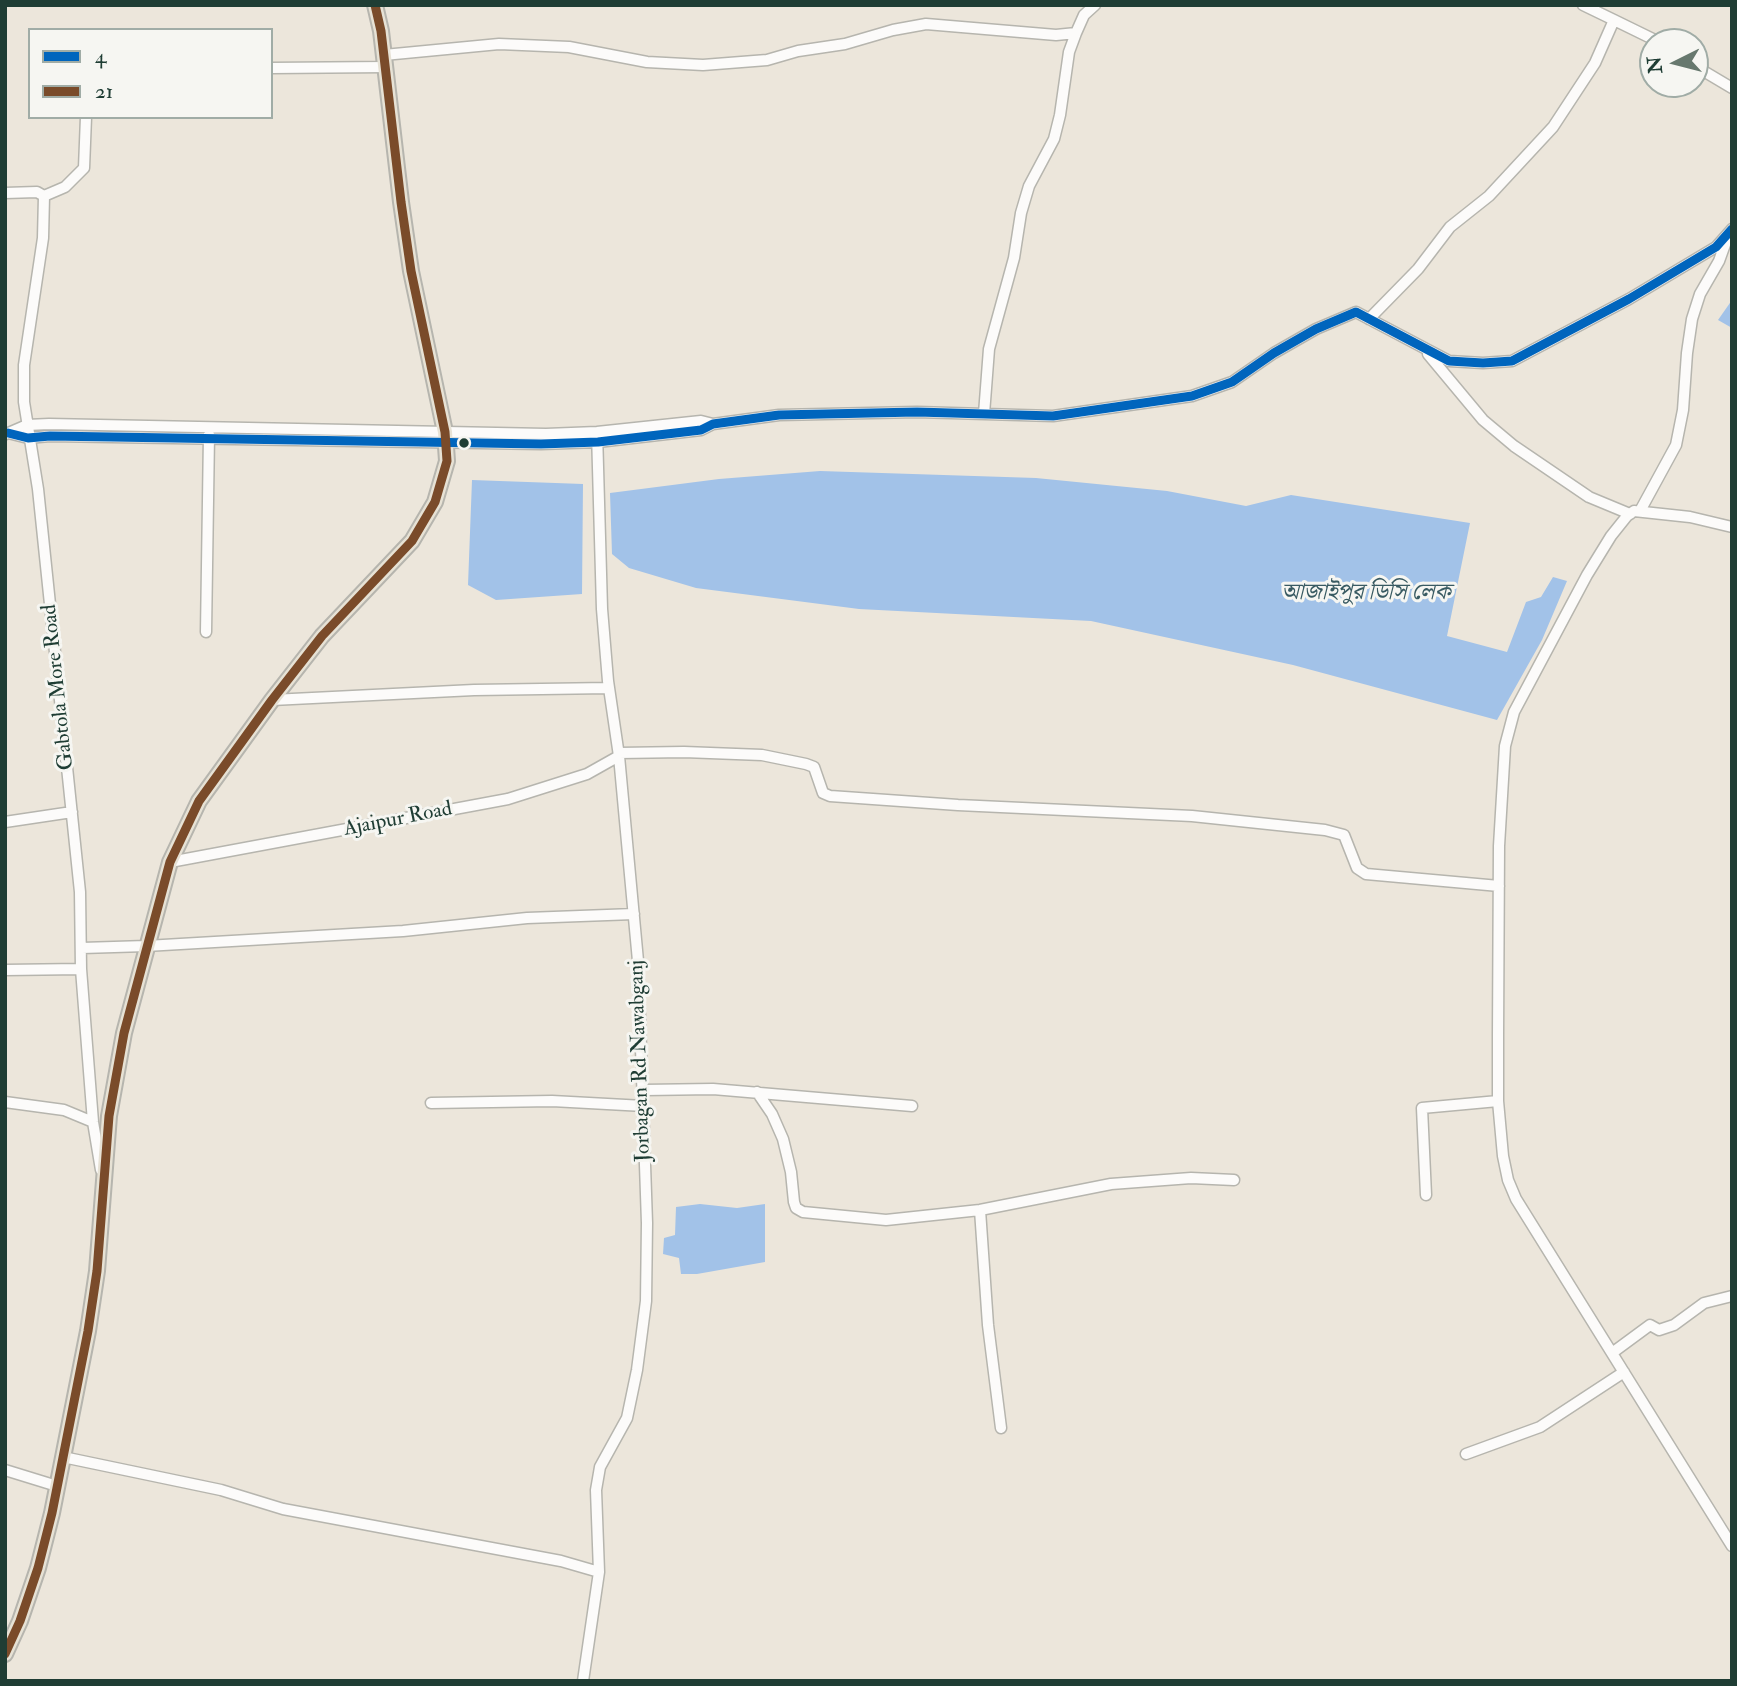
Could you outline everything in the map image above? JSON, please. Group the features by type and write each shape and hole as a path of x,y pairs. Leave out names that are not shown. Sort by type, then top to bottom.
{"highway":[{"path":"5,1654 38,1568 57,1486 97,1271 109,1116 124,1033 170,862 199,801 272,700 322,636 412,541 435,502 447,461 446,438 410,260 385,61 375,5"}],"street":[{"path":"984,414 989,349 1014,258 1021,213 1029,186 1054,139 1069,52 1084,15 1095,5"},
{"path":"1583,5 1639,32"},
{"path":"1369,319 1418,269 1450,228 1489,196 1553,127 1595,62 1614,20"},
{"path":"273,68 385,61 499,44 569,47 647,62 703,65 767,60 926,24 1056,36 1076,33"},
{"path":"1709,74 1732,88"},
{"path":"5,193 37,192 44,197 65,187 84,168 86,119"},
{"name":"Gabtola More Road","path":"44,197 43,238 24,365 27,425 38,489 72,812 80,892 81,969 93,1122 104,1178"},
{"path":"7,434 28,438 50,436 289,441 546,434 598,437 701,430 713,424 779,415 1053,416 1192,396 1232,382 1316,328 1356,312 1449,361 1483,363 1512,360 1651,286 1716,247 1730,231"},
{"path":"1730,231 1719,261 1700,294 1692,319 1683,411 1676,445 1635,513 1611,536 1587,575 1514,712 1505,746 1499,846 1498,1101 1503,1156 1508,1180 1516,1199 1732,1546"},
{"path":"1422,346 1483,420 1514,446 1589,497 1635,513 1690,517 1732,527"},
{"path":"7,434 27,425 289,429 446,438"},
{"path":"206,632 208,427"},
{"path":"289,429 289,441"},
{"name":"Jorbagan Rd Nawabganj","path":"583,1681 599,1572 596,1490 600,1467 627,1418 637,1370 646,1301 647,1223 644,1090 634,914 602,609 598,437"},
{"path":"272,700 474,690 609,688"},
{"path":"619,754 684,752 762,755 814,767 822,793 830,796 907,803 1192,816 1325,830 1344,835 1357,868 1366,874 1499,886"},
{"name":"Ajaipur Road","path":"170,862 508,799 587,774 619,754"},
{"path":"5,822 72,812"},
{"path":"82,948 403,931 527,918 634,914"},
{"path":"5,970 81,969"},
{"path":"644,1090 713,1089 912,1106"},
{"path":"757,1092 772,1114 783,1139 791,1172 794,1202 796,1208 803,1212 886,1220 980,1210 1111,1184 1191,1178 1234,1180"},
{"path":"431,1103 552,1101 644,1106"},
{"path":"1426,1195 1422,1108 1498,1101"},
{"path":"5,1102 64,1110 93,1122"},
{"path":"980,1210 988,1325 1001,1428"},
{"path":"1612,1353 1650,1325 1659,1330 1674,1325 1704,1303 1732,1296"},
{"path":"1466,1454 1540,1427 1624,1372"},
{"path":"63,1457 220,1490 283,1509 548,1558 599,1572"},
{"path":"5,1469 57,1486"}],"water":[{"path":"1732,300 1732,328 1718,320"},
{"name":"আজাইপুর ডিসি লেক","path":"820,471 1036,478 1167,491 1246,506 1291,495 1470,523 1447,636 1507,652 1526,602 1541,597 1553,577 1567,581 1542,640 1497,720 1293,665 1091,621 859,609 696,588 629,568 612,554 610,493 719,479"},
{"path":"472,480 583,484 582,594 496,600 468,585"},
{"path":"700,1204 737,1208 765,1204 765,1262 697,1274 681,1274 679,1258 663,1254 664,1238 675,1235 676,1207"}],"transit line":[{"name":"21","path":"5,1654 20,1621 38,1568 52,1513 88,1331 97,1271 109,1116 124,1033 170,862 199,801 272,700 322,636 412,541 435,502 447,461 445,432 411,271 381,31 375,5"},
{"name":"4","path":"8,433 28,438 50,436 541,444 598,442 701,430 713,424 779,415 917,412 1053,416 1192,396 1232,382 1274,353 1316,329 1356,312 1449,361 1512,361 1629,299 1716,247 1732,229"}]}
